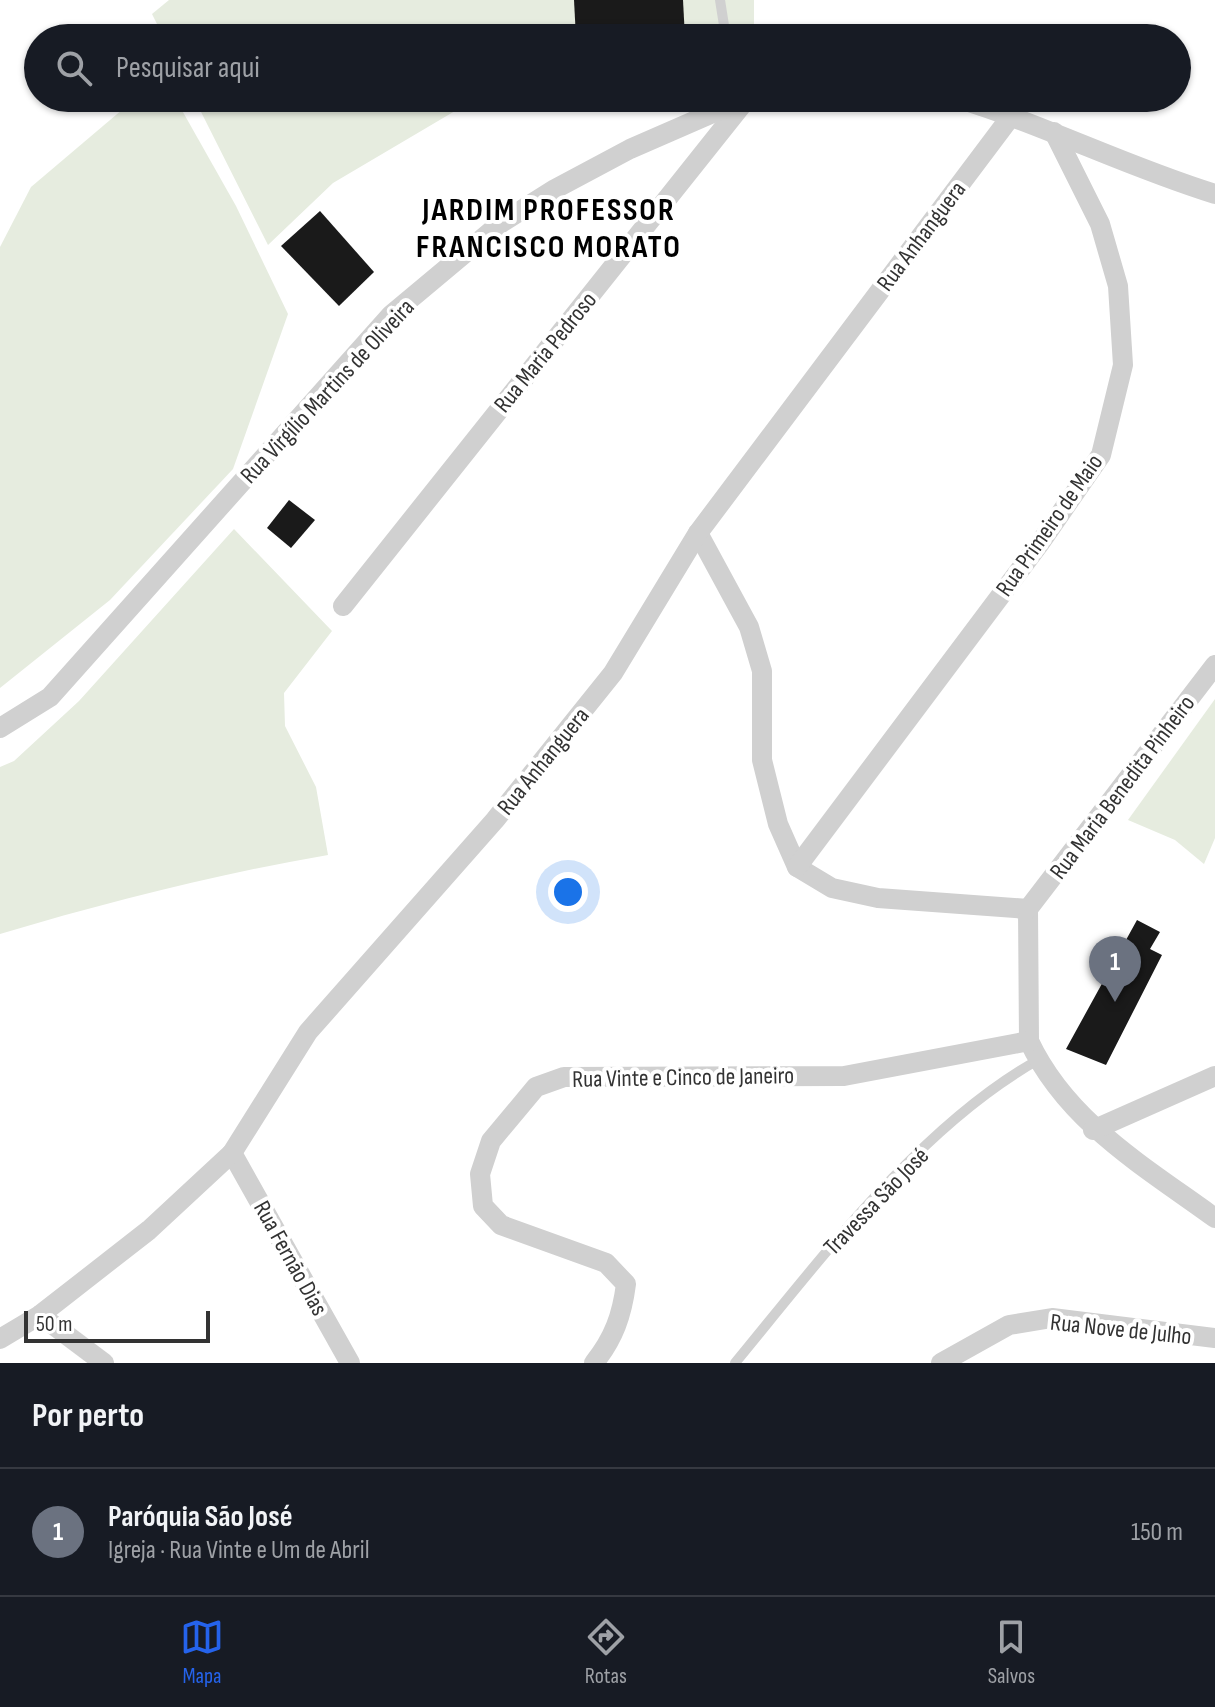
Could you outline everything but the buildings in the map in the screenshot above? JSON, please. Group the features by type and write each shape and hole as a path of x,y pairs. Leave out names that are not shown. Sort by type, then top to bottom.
{"street":[{"name":"Rua Virgílio Martins de Oliveira","path":"0,728 50,697 391,315 501,223 630,149 711,112"},
{"name":"Rua Maria Pedroso","path":"343,606 730,112"},
{"path":"1002,112 1167,179 1215,194"},
{"name":"Rua Anhanguera","path":"0,1339 40,1315 149,1230 232,1153 308,1032 495,820 613,673 698,533 1012,115"},
{"name":"Rua Primeiro de Maio","path":"797,867 1040,543 1101,455 1123,365 1118,286 1100,224 1054,132"},
{"path":"698,533 727,583 754,642 762,671 762,760 778,824 797,867 832,888 878,898 1028,909 1029,1041 1038,1060 1093,1130 1215,1218"},
{"name":"Rua Maria Benedita Pinheiro","path":"1028,909 1215,665"},
{"name":"Rua Vinte e Cinco de Janeiro","path":"594,1363 611,1342 623,1307 626,1284 606,1263 501,1225 483,1206 480,1174 491,1141 536,1087 564,1077 844,1076 1029,1041"},
{"path":"1093,1130 1215,1076"},
{"name":"Rua Fernão Dias","path":"232,1153 350,1363"},
{"path":"40,1315 104,1363"},
{"name":"Rua Nove de Julho","path":"941,1363 1009,1325 1052,1318 1215,1338"}],"lane":[{"path":"720,0 724,24"},
{"name":"Travessa São José","path":"735,1363 849,1224 953,1121 1000,1082 1038,1060"}],"shaded area":[{"path":"169,0 754,0 754,24 157,24 152,14"},
{"path":"119,112 183,112 236,206 288,314 233,469 110,600 0,688 0,247 31,187"},
{"path":"201,112 453,112 333,183 268,245"},
{"path":"234,529 332,631 284,693 285,726 316,787 328,855 163,890 0,934 0,767 14,761 79,701"},
{"path":"1215,699 1215,838 1204,864 1175,840 1128,820"}],"place":[{"name":"Paróquia São José","path":"1115,1002"}],"district":[{"name":"JARDIM PROFESSOR FRANCISCO MORATO","path":"549,228"}]}
